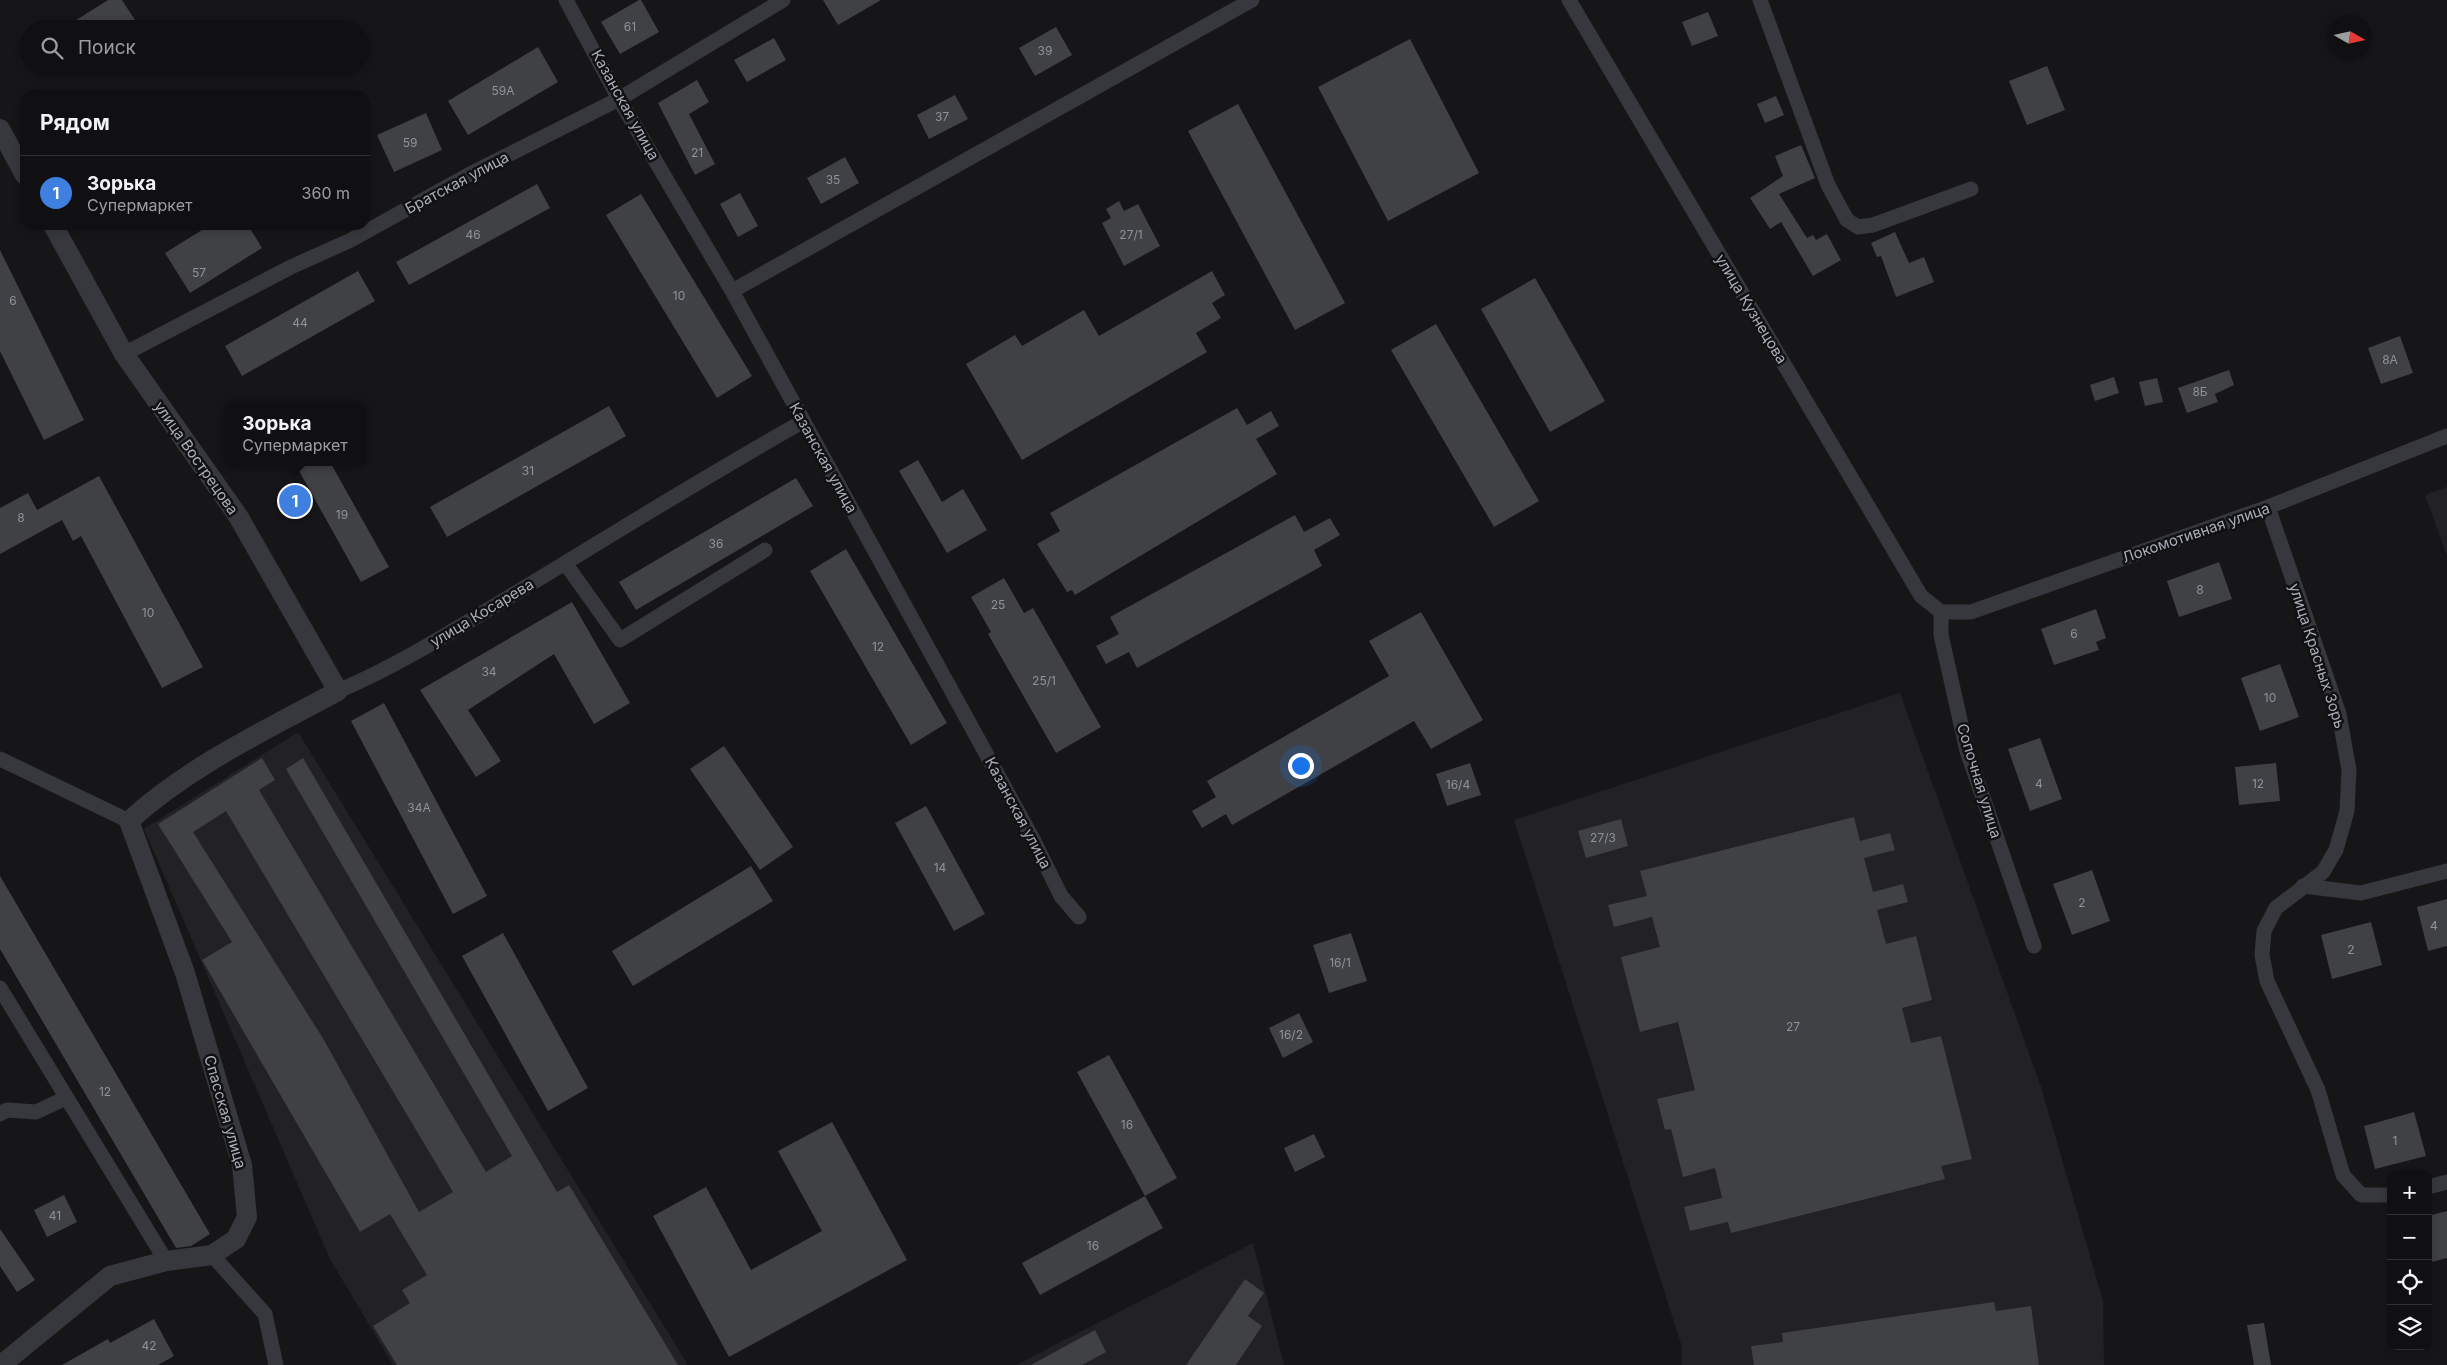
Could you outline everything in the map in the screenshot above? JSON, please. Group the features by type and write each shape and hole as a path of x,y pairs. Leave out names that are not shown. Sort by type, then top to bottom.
{"street":[{"name":"Казанская улица","path":"566,0 619,99 732,291 802,422 893,582 1061,896 1079,917"},
{"name":"Братская улица","path":"370,229 470,174 619,99 783,0"},
{"path":"732,291 1252,0"},
{"name":"улица Кузнецова","path":"1569,0 1921,596 1940,612"},
{"path":"1760,0 1828,185 1847,220 1858,227 1873,225 1971,189"},
{"path":"0,129 20,166"},
{"name":"улица Вострецова","path":"56,230 124,354 238,516 338,691"},
{"name":"Братская улица","path":"124,354 291,267 369,230"},
{"name":"улица Косарева","path":"129,821 157,795 256,735 338,691 377,674 714,472 802,422"},
{"name":"Локомотивная улица","path":"1940,612 1971,612 2268,508 2447,436"},
{"name":"улица Красных Зорь","path":"2268,508 2339,714 2349,770 2347,811 2336,850 2323,872 2276,908 2264,931 2262,955 2267,981 2318,1090 2343,1175 2360,1195 2387,1195"},
{"path":"565,563 620,640 765,550"},
{"name":"Сопочная улица","path":"1940,612 1942,635 1967,751 2034,946"},
{"path":"0,759 129,821"},
{"name":"Спасская улица","path":"1,1365 110,1276 166,1261 212,1255 236,1239 247,1217 242,1165 184,974 129,821"},
{"path":"2303,886 2361,893 2447,871"},
{"path":"0,988 166,1261"},
{"path":"0,1114 7,1110 36,1112 66,1098"},
{"path":"2432,1186 2447,1182"},
{"path":"212,1255 265,1314 276,1365"}],"shaded area":[{"path":"2447,487 2447,556 2425,495"},
{"path":"1900,693 2041,1087 2103,1301 2104,1365 1682,1365 1682,1347 1514,820"},
{"path":"298,732 688,1365 393,1365 330,1259 144,829"},
{"path":"1253,1243 1284,1365 1016,1365"}],"building":[{"path":"108,0 122,0 135,20 76,20"},
{"path":"641,0 659,32 620,54 601,22"},
{"path":"823,0 881,0 838,25"},
{"path":"1708,12 1718,36 1692,46 1682,22"},
{"path":"1056,27 1072,55 1035,76 1019,48"},
{"path":"774,38 786,60 747,82 734,60"},
{"path":"1410,39 1479,173 1388,221 1318,87"},
{"path":"538,47 558,82 468,135 448,101"},
{"path":"2047,66 2065,110 2027,125 2009,81"},
{"path":"697,80 709,102 689,114 715,164 695,175 658,103"},
{"path":"955,95 968,119 929,139 917,115"},
{"path":"1776,96 1784,115 1765,123 1757,104"},
{"path":"1238,104 1345,303 1295,330 1188,131"},
{"path":"426,113 442,150 394,172 377,135"},
{"path":"1801,145 1815,178 1779,194 1807,238 1813,235 1816,240 1827,234 1841,260 1813,276 1781,222 1770,229 1750,198 1783,176 1775,156"},
{"path":"845,157 859,183 821,204 807,178"},
{"path":"537,184 550,208 409,285 396,262"},
{"path":"740,193 758,226 738,237 720,204"},
{"path":"641,194 752,376 717,398 606,215"},
{"path":"1119,201 1124,211 1138,204 1160,246 1124,266 1102,223 1111,218 1106,209"},
{"path":"202,230 251,230 262,248 190,293 165,253"},
{"path":"1895,232 1909,263 1924,257 1934,282 1896,297 1881,256 1877,257 1871,243"},
{"path":"0,250 84,420 44,440 0,351"},
{"path":"358,271 375,301 242,376 225,346"},
{"path":"1212,271 1225,295 1212,303 1221,318 1196,333 1207,352 1022,460 966,364 1015,335 1022,346 1084,310 1099,336"},
{"path":"1535,278 1605,401 1550,432 1481,309"},
{"path":"1436,324 1539,501 1494,527 1391,350"},
{"path":"2400,336 2413,373 2381,384 2368,348"},
{"path":"2229,370 2234,385 2215,394 2218,402 2187,413 2178,388"},
{"path":"2114,377 2119,393 2095,401 2090,385"},
{"path":"2157,378 2163,402 2145,406 2139,382"},
{"path":"609,406 626,436 447,537 430,507"},
{"path":"1237,408 1247,425 1271,411 1279,426 1256,439 1277,474 1075,595 1072,590 1067,592 1037,544 1060,531 1050,513"},
{"path":"918,460 942,502 963,489 987,530 947,553 899,471"},
{"path":"296,466 332,466 389,567 361,582"},
{"path":"99,476 203,667 162,688 81,536 73,541 62,520 0,554 0,508 28,493 37,510"},
{"path":"796,478 813,506 636,610 619,582"},
{"path":"1295,515 1304,532 1330,518 1340,535 1314,550 1322,566 1137,668 1129,652 1106,664 1096,646 1119,634 1110,617"},
{"path":"846,549 947,723 911,745 810,571"},
{"path":"2219,562 2232,599 2179,617 2167,581"},
{"path":"1004,578 1024,613 1033,608 1101,727 1056,753 988,634 991,632 971,597"},
{"path":"572,602 630,703 594,724 554,654 468,710 501,761 476,777 420,690"},
{"path":"2096,609 2106,638 2096,642 2099,650 2054,665 2041,629"},
{"path":"1421,612 1483,720 1431,749 1414,721 1232,825 1226,814 1202,828 1192,811 1216,797 1207,781 1389,676 1369,641"},
{"path":"2280,664 2299,717 2260,731 2241,678"},
{"path":"384,703 487,896 453,914 351,721"},
{"path":"2040,738 2062,799 2030,811 2008,749"},
{"path":"724,746 793,847 760,870 690,769"},
{"path":"262,758 275,780 259,790 486,1172 512,1156 286,769 303,758 557,1192 569,1185 678,1365 397,1365 373,1326 410,1303 402,1290 427,1275 390,1214 360,1232 202,960 232,942 158,824","holes":["226,811 453,1192 419,1212 324,1040 193,832"]},
{"path":"1470,763 1481,795 1447,806 1436,774"},
{"path":"2276,763 2280,801 2239,805 2235,767"},
{"path":"926,806 985,914 954,931 895,823"},
{"path":"1854,817 1860,841 1890,833 1895,850 1864,858 1873,892 1903,884 1908,902 1877,910 1886,944 1916,936 1932,1000 1902,1008 1911,1043 1941,1036 1972,1159 1941,1166 1945,1179 1731,1233 1728,1222 1690,1231 1684,1207 1722,1198 1715,1168 1683,1177 1671,1129 1665,1130 1657,1099 1695,1090 1678,1022 1640,1032 1621,957 1660,947 1652,917 1614,927 1608,905 1647,896 1640,871"},
{"path":"1621,819 1628,846 1586,858 1578,831"},
{"path":"751,866 773,901 633,986 612,951"},
{"path":"2092,870 2110,921 2072,935 2053,884"},
{"path":"0,876 210,1234 191,1246 176,1248 0,949"},
{"path":"2447,899 2447,946 2428,951 2417,907"},
{"path":"2371,922 2382,965 2332,979 2321,935"},
{"path":"503,933 588,1088 548,1111 462,956"},
{"path":"1351,933 1367,981 1329,993 1313,945"},
{"path":"1299,1013 1313,1042 1283,1058 1269,1028"},
{"path":"1109,1055 1177,1178 1145,1196 1077,1072"},
{"path":"2414,1112 2426,1156 2375,1169 2364,1126"},
{"path":"832,1122 907,1260 729,1357 653,1216 706,1187 751,1270 822,1231 778,1151"},
{"path":"1314,1134 1325,1157 1295,1172 1284,1148"},
{"path":"64,1195 77,1222 47,1237 34,1210"},
{"path":"1145,1196 1163,1228 1040,1295 1022,1263"},
{"path":"2447,1211 2447,1258 2432,1262 2432,1215"},
{"path":"0,1229 35,1280 17,1292 0,1266"},
{"path":"1245,1279 1264,1293 1248,1316 1262,1326 1236,1365 1186,1365"},
{"path":"1994,1302 1996,1311 2031,1306 2039,1365 1754,1365 1751,1346 1783,1342 1782,1333"},
{"path":"154,1319 174,1356 158,1365 62,1365 108,1339 110,1343"},
{"path":"2264,1323 2271,1365 2254,1365 2247,1325"},
{"path":"1095,1330 1106,1352 1082,1365 1031,1365"}],"place":[{"name":"Зорька","path":"295,501"}]}
